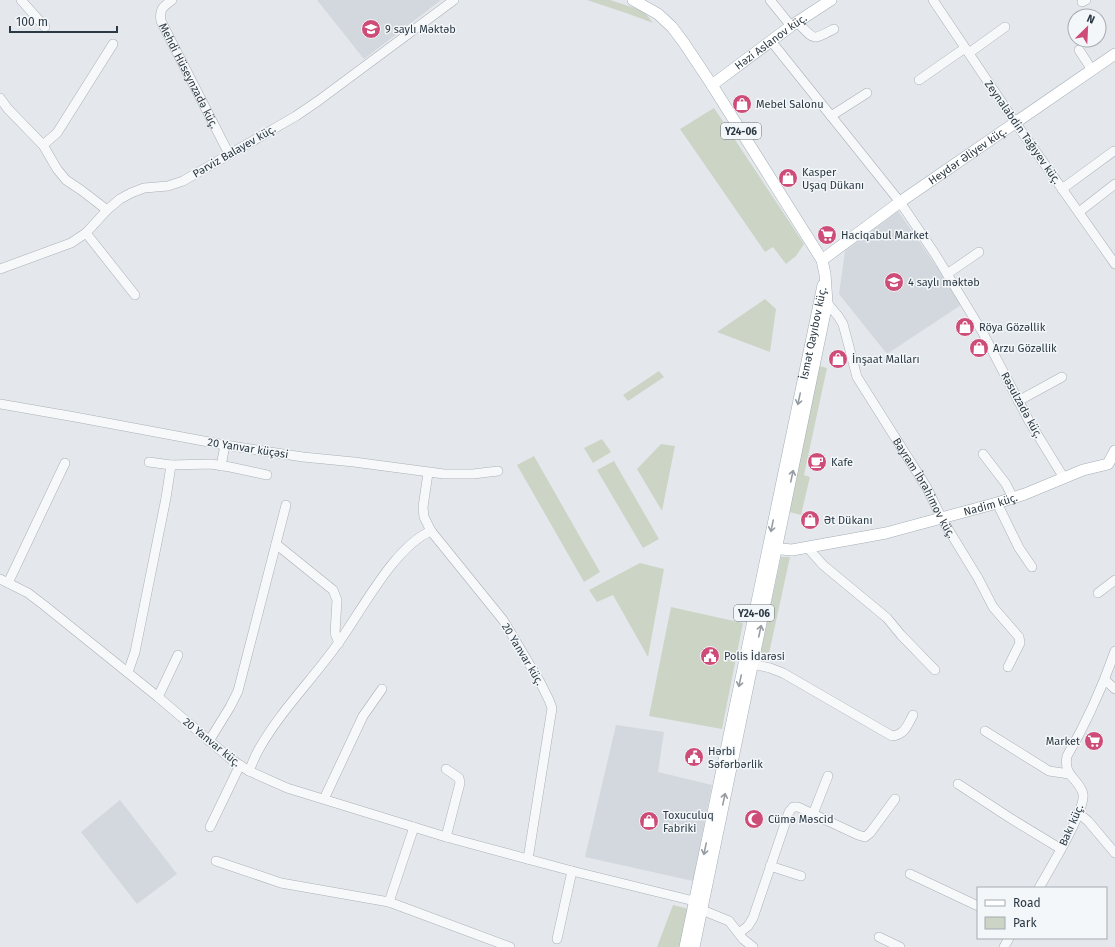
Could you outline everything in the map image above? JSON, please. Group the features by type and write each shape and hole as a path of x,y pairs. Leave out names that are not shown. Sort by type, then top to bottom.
{"main road":[{"name":"Y24-06","path":"633,0 658,14 672,27 684,43 822,260 825,279"},
{"name":"Həzi Aslanov küç.","path":"712,85 794,24 831,0"},
{"name":"Heydər Əliyev küç.","path":"822,260 900,202 1115,54"},
{"name":"İsmət Qayıbov küç.","path":"685,947 827,303 825,279"},
{"name":"İsmət Qayıbov küç.","path":"694,947 753,664 772,549 819,302 825,279"},
{"path":"1112,464 1115,451"},
{"name":"Nadim küç.","path":"772,549 792,550 886,533 997,503 1025,494 1082,470 1112,464"}],"street":[{"path":"20,0 45,27"},
{"name":"Mehdi Hüseynzadə küç.","path":"172,0 162,8 160,15 161,21 229,154"},
{"name":"Pərviz Balayev küç.","path":"0,269 71,243 86,233 107,210 131,193 144,188 168,186 183,181 296,116 318,102 454,0"},
{"path":"770,0 794,24 812,37 818,38 834,29"},
{"name":"Zeynalabdin Tağıyev küç.","path":"933,0 1015,122 1115,264"},
{"path":"919,80 1005,27"},
{"name":"Rəsulzadə küç.","path":"771,41 900,202 947,274 982,333 1029,421 1064,478"},
{"path":"43,145 57,133 113,44"},
{"path":"1079,50 1092,70"},
{"path":"831,116 867,93"},
{"path":"0,98 8,109 43,145 57,169 66,180 107,210"},
{"path":"1062,189 1114,151"},
{"path":"1078,212 1115,184"},
{"path":"86,233 135,295"},
{"path":"947,274 980,252"},
{"name":"Bayram İbrahimov küç.","path":"827,303 836,312 843,324 857,377 927,488 942,519 978,578 993,607 1020,637 1020,642 1008,667"},
{"path":"1018,400 1062,377"},
{"name":"20 Yanvar küçəsi","path":"0,404 225,445 303,457 428,472 474,474 498,471"},
{"path":"221,466 225,445"},
{"path":"983,454 1006,484 1012,498"},
{"path":"149,462 171,465 211,464 267,475"},
{"path":"4,581 65,463"},
{"path":"128,672 136,644 166,498 171,465"},
{"name":"20 Yanvar küç.","path":"428,472 423,507 424,517 431,531 503,620 528,661 552,708 528,859"},
{"path":"997,503 1019,548 1032,567"},
{"path":"209,741 238,691 286,505"},
{"path":"249,771 269,732 339,642 378,584 395,562 416,539 431,531"},
{"path":"276,544 333,590 337,600 335,633 339,642"},
{"path":"807,547 823,565 887,618 901,635 935,670"},
{"path":"1098,593 1115,580"},
{"name":"20 Yanvar küç.","path":"4,581 28,593 45,606 128,672 209,741 249,771 288,788 446,837 572,872 694,901"},
{"name":"Bakı küç.","path":"1040,887 1061,849 1083,803 1082,794 1069,774 1066,763 1067,756 1090,713 1105,680 1115,651"},
{"path":"158,697 178,655"},
{"path":"753,664 783,673 892,736 898,736 903,732 913,715"},
{"path":"1105,680 1115,689"},
{"path":"324,799 363,716 382,689"},
{"path":"984,731 1049,771 1069,774"},
{"path":"210,827 240,765"},
{"path":"446,769 459,778 460,783 446,837"},
{"path":"813,814 828,776"},
{"path":"958,784 1061,849"},
{"path":"739,933 748,926 753,918 792,807 798,807 858,835 865,836 870,833 895,799"},
{"path":"1078,814 1088,821 1115,853"},
{"path":"389,902 414,827"},
{"path":"216,861 281,883 389,902 510,947"},
{"path":"770,866 801,876"},
{"path":"557,939 572,872"},
{"path":"910,874 977,906"},
{"path":"702,910 729,921 743,939 753,947"},
{"path":"879,937 900,947"}],"shaded area":[{"name":"9 saylı Məktəb","path":"317,0 441,0 364,59"},
{"name":"4 saylı məktəb","path":"898,211 939,270 961,305 887,354 839,294 845,251"},
{"name":"Toxuculuq Fabriki","path":"616,725 664,732 658,772 712,785 693,881 585,857"},
{"path":"120,800 177,874 137,904 81,832"}],"green space":[{"path":"587,0 610,0 644,11 653,23 629,14"},
{"path":"714,108 804,244 796,256 786,264 773,247 765,252 680,129"},
{"path":"765,299 776,309 770,352 717,332"},
{"path":"819,366 827,368 804,475 810,477 801,515 789,512"},
{"path":"659,371 664,377 628,401 623,395"},
{"path":"602,439 611,452 593,463 584,448"},
{"path":"661,444 675,446 662,511 637,469"},
{"path":"534,456 600,572 584,582 517,465"},
{"path":"614,461 659,539 643,548 597,470"},
{"path":"781,557 790,557 768,658 760,656"},
{"path":"640,563 664,569 648,657 613,595 597,602 589,590"},
{"path":"671,607 743,623 722,729 649,716"},
{"path":"673,905 689,909 681,947 657,947"}],"place":[{"name":"9 saylı Məktəb","path":"371,29"},
{"name":"Mebel Salonu","path":"742,104"},
{"name":"Kasper Uşaq Dükanı","path":"788,178"},
{"name":"Haciqabul Market","path":"827,235"},
{"name":"4 saylı məktəb","path":"894,282"},
{"name":"Röya Gözəllik","path":"965,327"},
{"name":"Arzu Gözəllik","path":"979,348"},
{"name":"İnşaat Malları","path":"838,359"},
{"name":"Kafe","path":"817,462"},
{"name":"Ət Dükanı","path":"810,520"},
{"name":"Polis İdarəsi","path":"710,656"},
{"name":"Market","path":"1094,741"},
{"name":"Hərbi Səfərbərlik","path":"694,757"},
{"name":"Cümə Məscid","path":"754,819"},
{"name":"Toxuculuq Fabriki","path":"649,821"}]}
